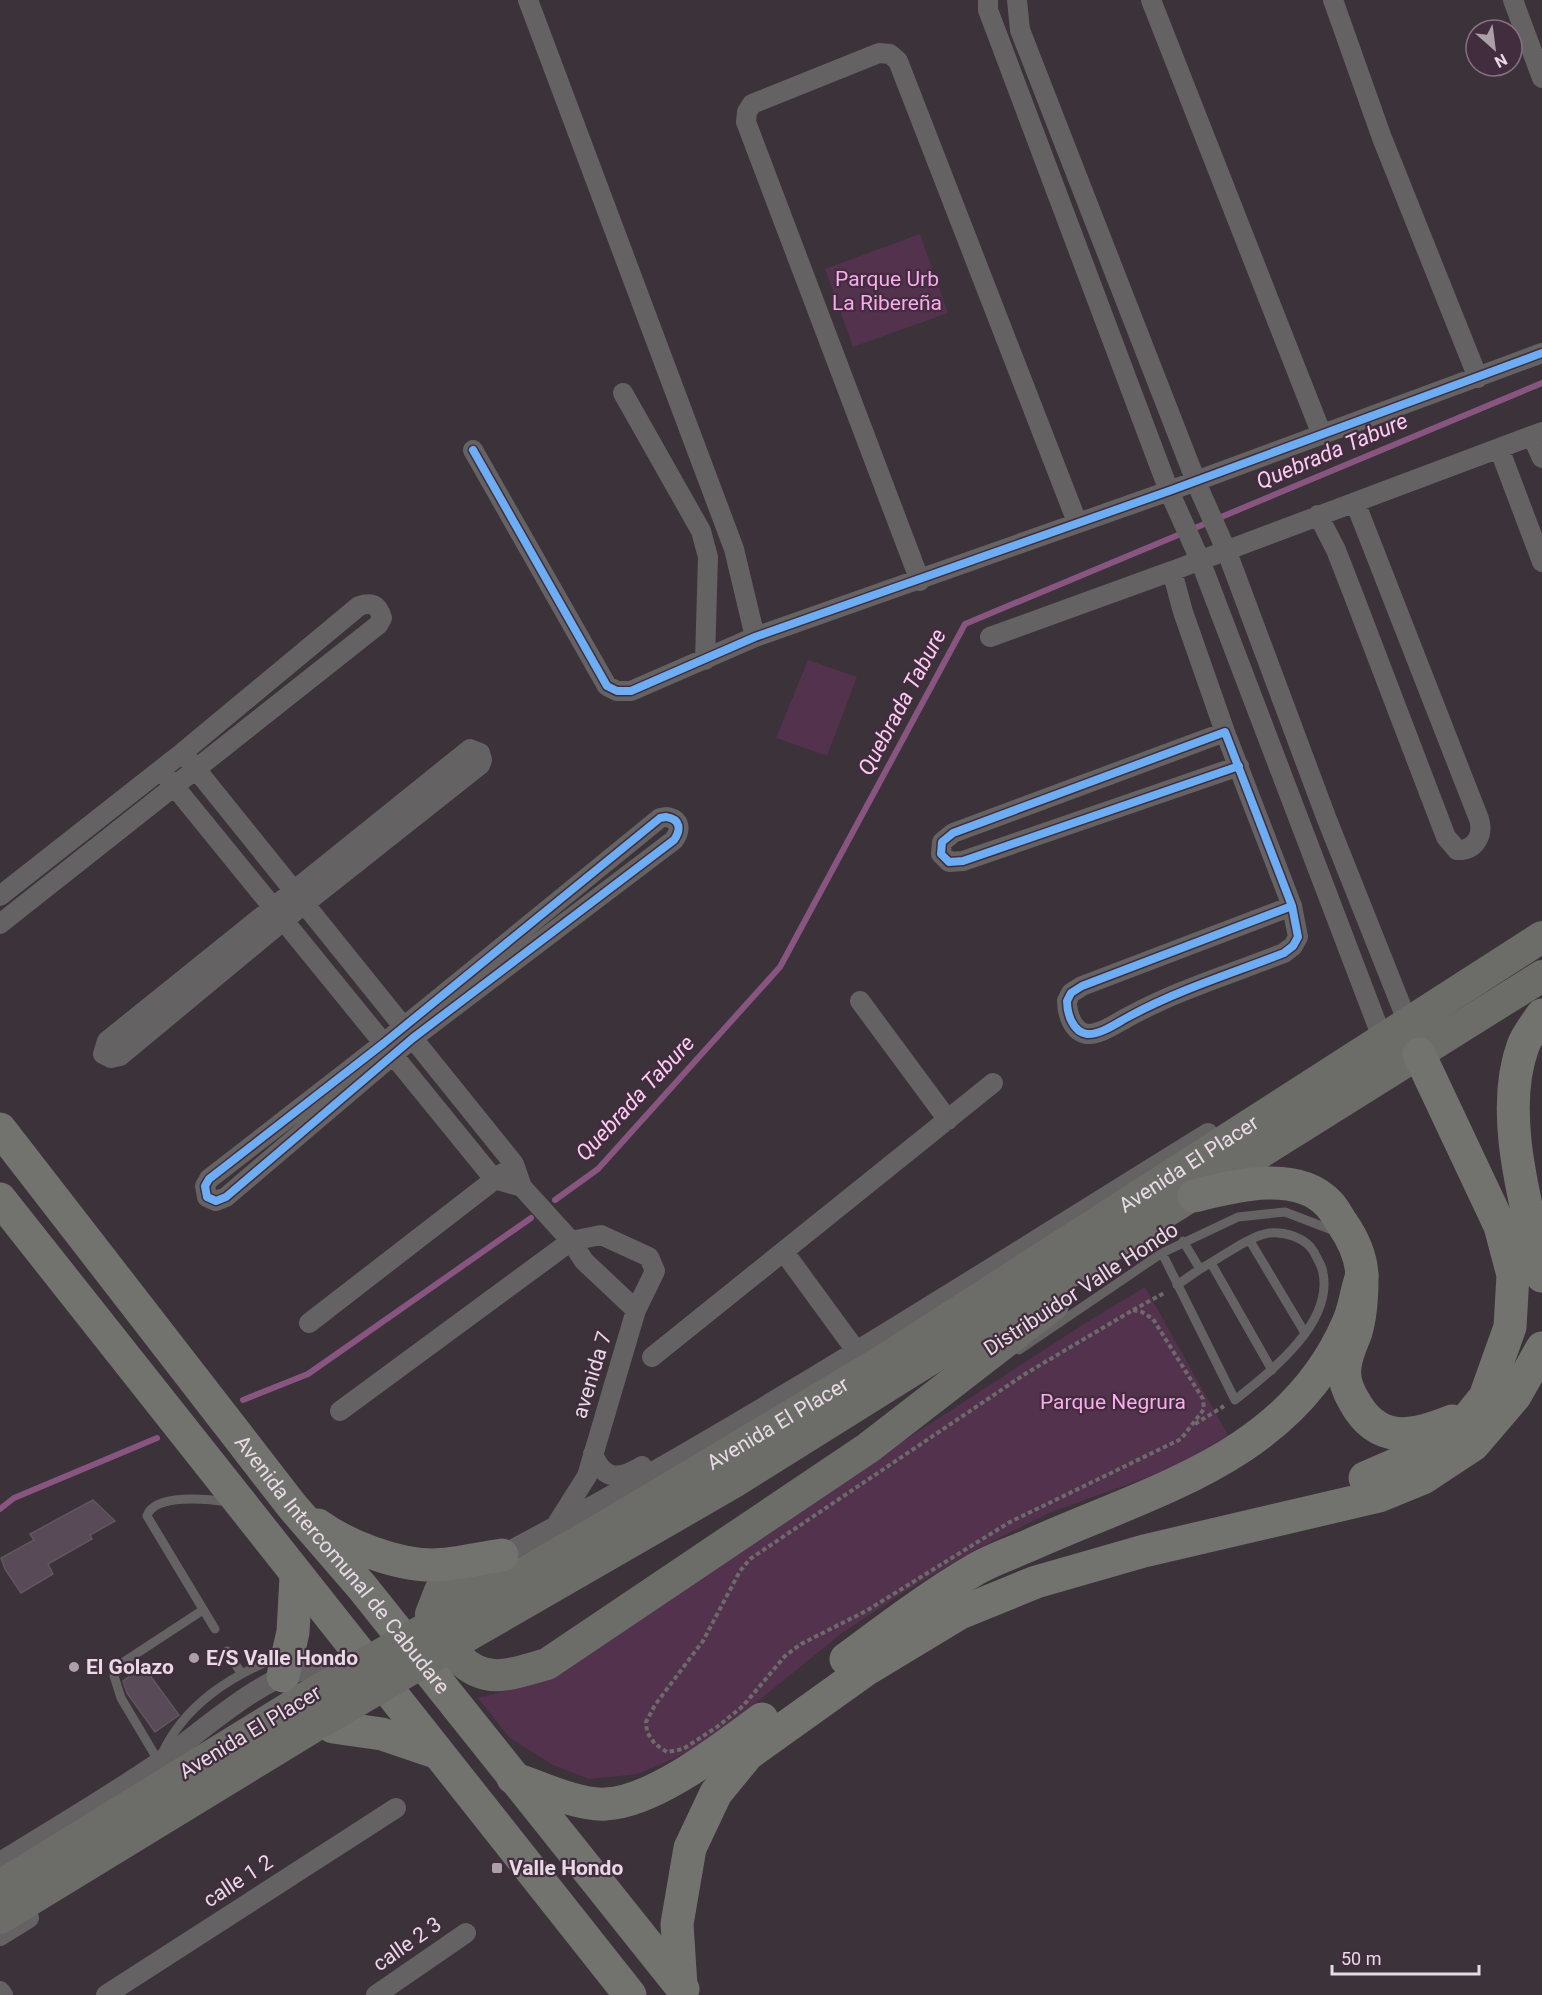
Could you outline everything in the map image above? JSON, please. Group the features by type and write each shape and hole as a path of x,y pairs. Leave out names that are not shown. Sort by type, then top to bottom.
{"highway":[{"path":"1542,1015 1523,1045 1512,1098 1521,1176 1542,1276"},
{"path":"685,1991 677,1924 690,1848 716,1793 748,1754 864,1671 960,1612 1036,1582 1144,1551 1366,1478 1425,1452 1460,1428 1485,1398 1510,1327 1513,1275 1500,1226 1407,1061"},
{"name":"Avenida Intercomunal de Cabudare","path":"0,1129 292,1506 362,1587 685,1991"},
{"path":"1194,1196 1233,1186 1300,1186 1328,1203 1360,1262 1357,1329 1345,1367 1346,1388 1361,1414 1379,1430 1399,1434 1422,1433 1453,1421 1485,1398"},
{"name":"Avenida Intercomunal de Cabudare","path":"0,1199 296,1577 630,1995"},
{"path":"513,1778 568,1797 605,1805 641,1796 717,1751 977,1568 1197,1474 1245,1447 1281,1420 1311,1385 1349,1322 1360,1262"},
{"path":"1144,1551 1379,1496 1423,1478 1473,1445 1515,1396 1542,1348"},
{"path":"292,1506 333,1536 380,1556 432,1565 502,1555"},
{"path":"296,1577 306,1695 382,1734 435,1752"}],"main road":[{"name":"Avenida El Placer","path":"460,1624 606,1526 884,1360 1542,937"},
{"name":"Avenida El Placer","path":"0,1886 306,1695 460,1624 734,1482 1157,1220 1542,976"},
{"path":"502,1555 461,1573 440,1591 431,1614 441,1638 468,1668 499,1676 547,1664 868,1448 1046,1311 1157,1220"},
{"name":"Avenida El Placer","path":"0,1918 306,1695"}],"street":[{"path":"528,0 734,549 755,637"},
{"path":"1011,0 988,5 1170,494 1200,560 1407,1061"},
{"path":"1017,0 1020,30 1198,485 1227,552 1326,817 1395,1031 1407,1061"},
{"path":"1151,0 1322,435"},
{"path":"1333,0 1382,138 1478,378"},
{"path":"1513,0 1542,78"},
{"path":"920,581 746,122 747,112 752,104 879,53 890,54 898,61 1077,522"},
{"path":"473,450 607,686 617,691 631,691 755,637 920,581 1077,522 1198,485 1322,435 1542,353"},
{"path":"623,393 701,531 708,557 705,660"},
{"path":"990,637 1227,552 1318,515 1537,434 1542,458"},
{"path":"1499,448 1542,562"},
{"path":"1318,515 1336,550 1446,837 1457,850 1463,850 1477,843 1481,835 1479,819 1355,502"},
{"path":"1172,571 1183,612 1225,732 1292,906 1298,937 1284,953 1147,1007 1098,1032 1088,1034 1079,1031 1072,1023 1067,1001 1071,993 1082,986 1292,906"},
{"path":"0,896 182,753 359,606 375,604 382,618 378,625 0,924"},
{"path":"1225,732 953,833 942,842 941,854 949,861 963,861 1239,766"},
{"path":"161,1010 300,897 467,751 474,750 480,753 482,760 480,765 300,897"},
{"path":"182,753 514,1164 522,1187 571,1241 584,1261 636,1310"},
{"path":"161,769 494,1179 522,1187"},
{"path":"388,1049 226,1197 216,1201 207,1197 205,1186 209,1179 674,840 679,833 676,820 660,818 409,1033"},
{"path":"45,860 60,878"},
{"path":"860,1001 948,1120"},
{"path":"652,1357 993,1083"},
{"path":"502,1555 554,1528 857,1352 1229,1121 1298,1093"},
{"path":"309,1323 514,1164"},
{"name":"avenida 7","path":"554,1528 587,1476 636,1310 655,1271 649,1257 602,1235 571,1241"},
{"path":"340,1411 571,1241"},
{"path":"784,1252 857,1352"},
{"path":"593,1454 602,1470 612,1476 624,1476 649,1462 695,1447"},
{"path":"0,1862 159,1762 248,1697 306,1695"},
{"path":"0,1936 306,1695"},
{"name":"calle 1 2","path":"106,1995 396,1808"},
{"name":"calle 2 3","path":"376,1995 466,1933"},
{"path":"0,1991 3,1995"}],"lane":[{"name":"Distribuidor Valle Hondo","path":"1014,1353 1162,1253 1183,1241 1238,1217 1285,1212 1326,1226 1360,1262"},
{"path":"1162,1253 1177,1285 1235,1400 1272,1370 1305,1333 1322,1302 1324,1280 1323,1269 1310,1246 1291,1234 1268,1233 1200,1269 1177,1285"},
{"path":"1183,1241 1200,1269"},
{"path":"1250,1241 1305,1333"},
{"path":"1211,1263 1272,1370"},
{"name":"Distribuidor Valle Hondo","path":"868,1448 975,1378"},
{"path":"215,1629 148,1521 148,1512 164,1502 181,1499 240,1505"},
{"path":"159,1762 121,1698 114,1676 122,1663 203,1610"},
{"path":"227,1651 241,1673 306,1695"},
{"path":"159,1762 170,1738 186,1715 203,1699 241,1673"}],"path":[{"path":"1177,1285 1025,1374 750,1559 740,1571 703,1641 655,1705 646,1722 647,1732 655,1744 667,1752 683,1749 699,1741 743,1706 785,1656 801,1644 866,1611 1010,1522 1181,1439 1195,1425 1235,1400"},
{"path":"1133,1310 1142,1312 1153,1320 1203,1399 1204,1410 1195,1425"}],"green space":[{"name":"Parque Urb La Ribereña","path":"920,234 948,313 853,347 825,269"},
{"path":"808,660 857,677 827,756 776,738"},
{"name":"Parque Negrura","path":"1145,1287 1228,1435 1173,1468 1049,1513 975,1550 909,1589 842,1633 704,1745 638,1774 589,1779 553,1765 510,1738 478,1698 525,1686 1087,1322"}],"building":[{"path":"93,1500 115,1521 90,1535 92,1539 48,1564 53,1574 21,1593 5,1569 1,1558 34,1540 30,1534"},
{"path":"143,1666 179,1715 155,1732 127,1693 123,1681"}],"waterway":[{"name":"Quebrada Tabure","path":"555,1200 598,1169 780,967 965,624 1542,383"},
{"name":"Quebrada Tabure","path":"243,1400 308,1374 531,1218"},
{"name":"Quebrada Tabure","path":"0,1509 14,1498 157,1438"}],"cycle path":[{"path":"473,450 607,686 617,691 631,691 755,637 1169,491 1542,353"},
{"path":"1239,766 963,861 949,862 941,854 942,842 953,833 1225,732 1292,906 1298,937 1293,946 1284,953 1167,998 1109,1028 1087,1034 1078,1030 1072,1022 1067,1001 1071,993 1082,986 1292,906"},
{"path":"666,817 675,820 678,825 678,832 674,840 413,1038 226,1197 216,1201 207,1197 205,1186 209,1179 384,1043 660,818 666,817"}],"place":[{"name":"E/S Valle Hondo","path":"194,1658"},
{"name":"El Golazo","path":"74,1667"},
{"name":"Valle Hondo","path":"497,1868"}]}
